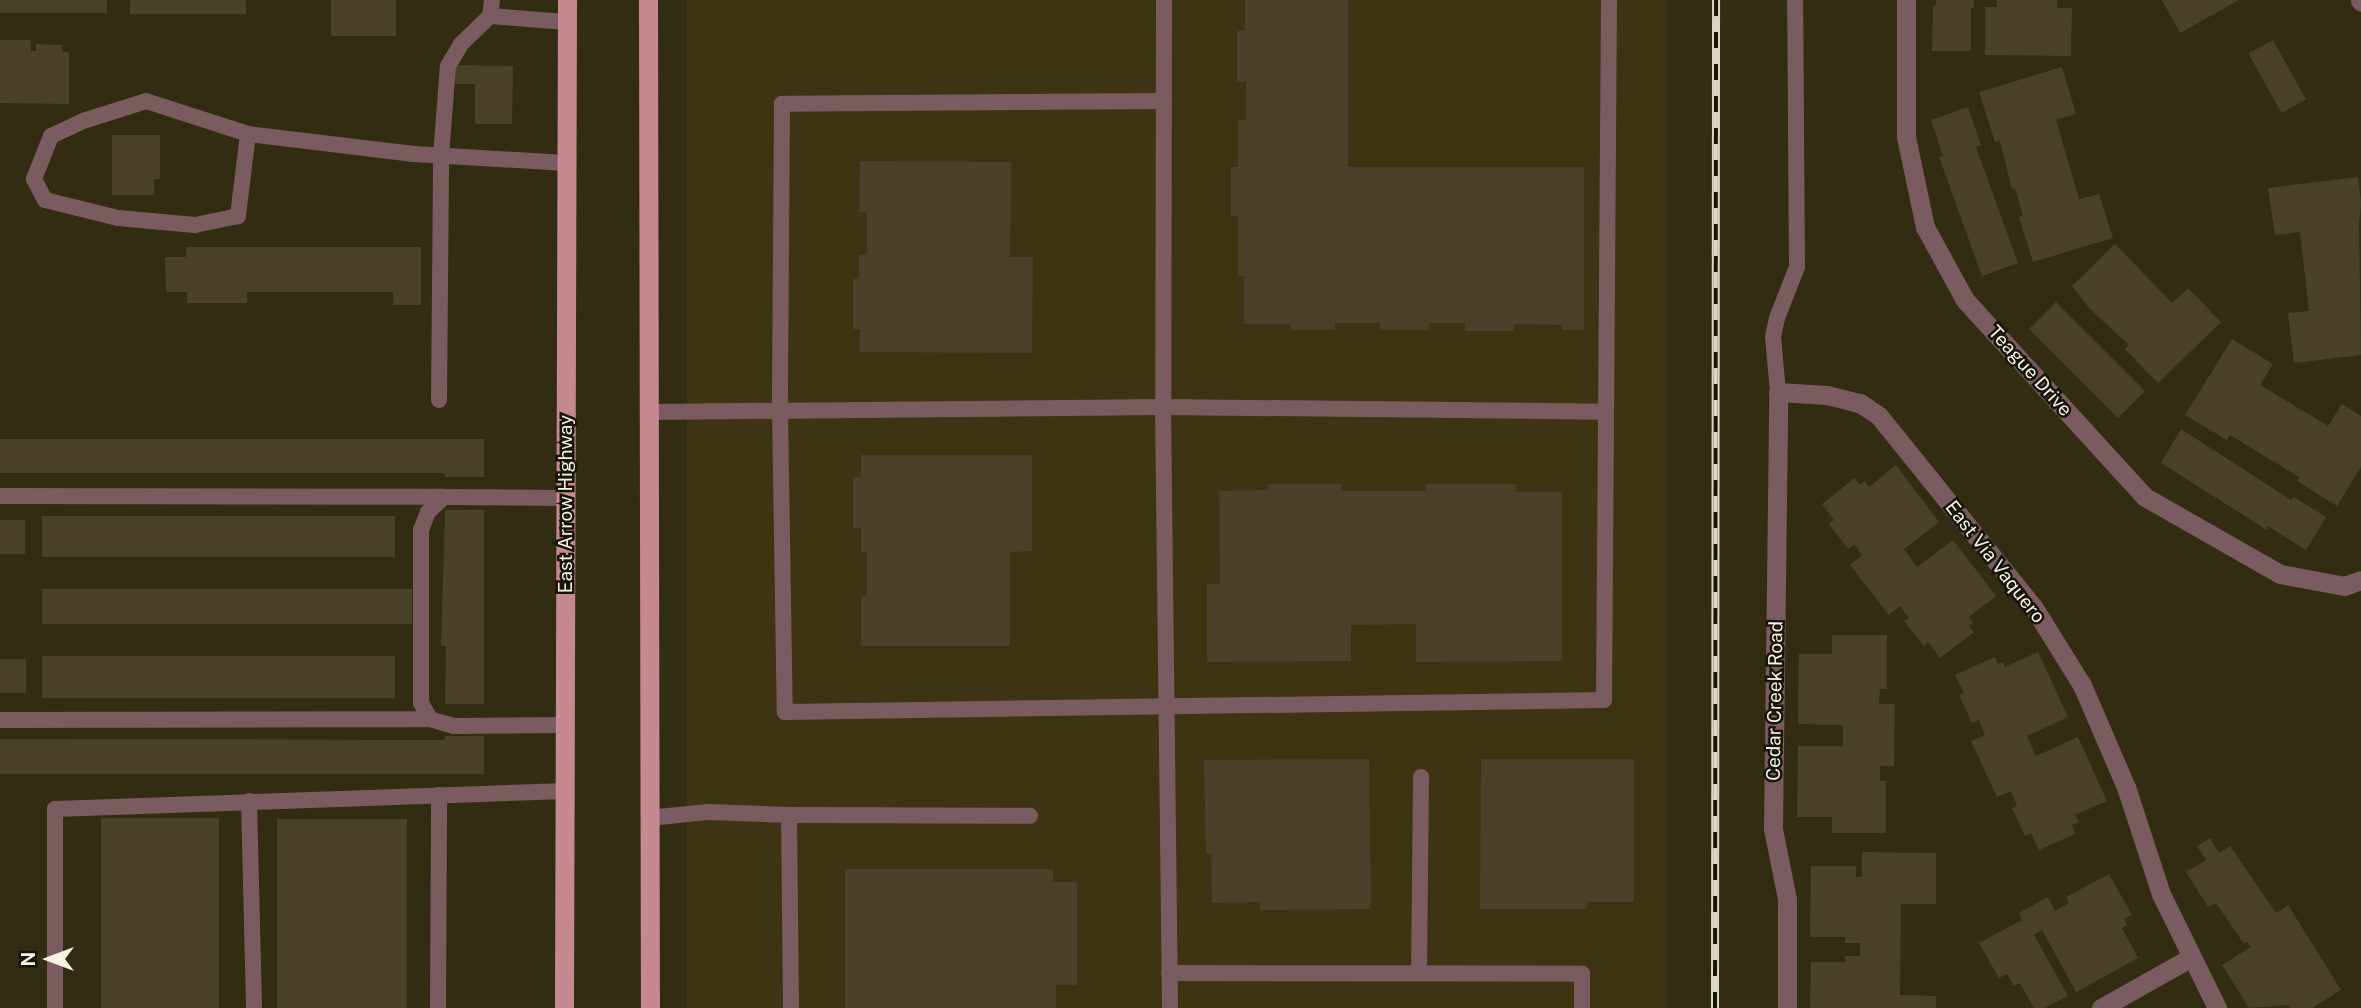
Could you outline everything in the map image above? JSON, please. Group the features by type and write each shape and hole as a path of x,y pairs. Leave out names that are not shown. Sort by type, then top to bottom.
{"main road":[{"name":"East Arrow Highway","path":"564,1008 567,0"},
{"path":"648,0 650,1008"}],"street":[{"name":"Teague Drive","path":"1906,0 1906,138 1925,227 1965,300 2145,497 2280,574 2344,586 2361,580"},
{"name":"East Via Vaquero","path":"1778,392 1827,395 1860,404 1879,416 2034,608 2082,685 2126,787 2161,894 2190,958 2217,1008"},
{"name":"Cedar Creek Road","path":"1778,392 1773,829 1787,899 1787,1008"},
{"path":"2101,1008 2190,958"}],"lane":[{"path":"1164,0 1163,407 1170,1008"},
{"path":"1164,101 782,104 780,410 785,712 1604,700 1609,0"},
{"path":"1778,392 1773,337 1777,318 1797,267 1795,0"},
{"path":"439,400 441,156 448,66 461,44 491,8 567,22"},
{"path":"248,134 238,216 195,225 118,218 45,200 34,179 51,136 83,121 146,101 248,134 441,156 567,163"},
{"path":"648,412 1163,407 1606,412"},
{"path":"0,496 566,498"},
{"path":"430,719 421,703 421,530 428,512 443,497"},
{"path":"0,720 430,719 454,726 565,724"},
{"path":"1419,973 1421,777"},
{"path":"55,1008 54,809 565,791"},
{"path":"438,1008 439,795"},
{"path":"249,802 254,1008"},
{"path":"649,818 708,812 1030,816"},
{"path":"789,815 791,1008"},
{"path":"1170,973 1582,974 1582,1008"}],"shaded area":[{"path":"687,0 1666,0 1666,1008 687,1008"}],"building":[{"path":"0,0 107,0 107,13 0,13"},
{"path":"130,0 246,0 246,14 130,14"},
{"path":"331,0 396,0 396,36 331,36"},
{"path":"1245,0 1348,0 1348,167 1584,167 1584,330 1562,330 1562,325 1514,324 1514,331 1465,331 1465,323 1429,323 1429,330 1380,330 1380,323 1335,323 1335,330 1291,330 1291,324 1244,324 1244,276 1238,276 1238,216 1231,216 1231,167 1238,167 1238,120 1246,120 1246,82 1237,82 1237,31 1245,31"},
{"path":"1936,0 1974,0 1974,8 1971,8 1971,51 1932,51 1933,6 1936,6"},
{"path":"1997,0 2057,0 2057,8 2072,8 2071,56 1985,55 1985,7 1997,7"},
{"path":"2162,0 2239,0 2180,33"},
{"path":"0,40 31,40 31,51 36,51 36,44 62,45 62,52 69,52 69,104 0,103"},
{"path":"2273,40 2306,99 2281,113 2249,54"},
{"path":"453,65 513,66 512,124 475,124 475,84 453,84"},
{"path":"2062,67 2076,114 2056,120 2079,199 2099,194 2113,238 2033,262 2019,217 2023,216 2015,188 2012,189 2000,141 1995,142 1979,92"},
{"path":"1968,107 1981,145 1976,147 2018,263 1982,276 1939,157 1943,156 1931,120"},
{"path":"112,135 160,135 160,179 154,179 154,195 112,195"},
{"path":"860,161 1011,162 1010,257 1033,257 1032,353 859,352 860,329 853,329 853,279 859,279 859,255 867,255 867,212 859,212"},
{"path":"2358,177 2361,203 2361,355 2294,363 2288,313 2309,311 2300,232 2275,235 2268,188"},
{"path":"2115,244 2172,303 2188,288 2221,322 2158,383 2125,349 2129,345 2090,309 2072,286"},
{"path":"186,247 421,247 421,305 393,305 393,292 247,292 247,303 187,303 187,292 166,292 165,257 186,257"},
{"path":"2056,302 2145,391 2118,418 2029,329"},
{"path":"2232,339 2273,364 2260,385 2328,426 2342,404 2361,416 2361,467 2337,506 2297,481 2299,477 2230,435 2227,440 2185,415"},
{"path":"2181,429 2291,500 2294,497 2326,517 2306,550 2268,526 2267,530 2161,463"},
{"path":"0,439 484,439 484,477 445,477 445,473 0,473"},
{"path":"861,455 1032,455 1032,551 1010,552 1010,646 861,646 861,596 867,596 867,552 861,552 861,528 853,528 853,477 861,477"},
{"path":"1896,465 1939,522 1904,549 1917,567 1953,540 1996,596 1969,617 1973,622 1969,626 1974,632 1940,658 1928,642 1924,646 1904,621 1909,618 1900,606 1889,615 1850,565 1862,555 1854,544 1848,549 1829,524 1834,520 1822,504 1855,478 1860,485 1865,481 1869,487"},
{"path":"1268,484 1341,484 1341,491 1426,491 1426,484 1516,484 1516,492 1562,492 1562,661 1416,662 1416,624 1351,625 1351,661 1207,662 1207,584 1220,584 1219,491 1268,490"},
{"path":"445,510 484,510 484,704 445,704 446,646 441,646"},
{"path":"42,516 395,516 395,557 42,557"},
{"path":"0,520 25,520 25,554 0,554"},
{"path":"42,589 412,589 412,624 42,624"},
{"path":"1832,635 1887,635 1887,689 1880,689 1879,704 1895,704 1894,766 1880,766 1880,781 1886,781 1886,833 1832,833 1832,817 1797,817 1798,746 1843,746 1843,725 1798,724 1799,654 1832,654"},
{"path":"2038,652 2068,717 2027,736 2036,756 2078,737 2107,801 2075,815 2079,822 2072,825 2075,834 2039,850 2031,833 2025,836 2012,808 2017,806 2011,791 1997,797 1971,741 1985,735 1979,720 1972,723 1959,695 1964,693 1955,675 1995,657 1998,664 2003,662 2005,667"},
{"path":"42,656 395,656 395,698 42,698"},
{"path":"0,659 26,659 26,693 0,693"},
{"path":"445,736 484,736 484,774 0,774 0,739 445,740"},
{"path":"1369,759 1371,909 1260,910 1260,902 1212,903 1211,854 1206,854 1204,760"},
{"path":"1481,759 1634,759 1634,902 1587,902 1587,909 1480,909"},
{"path":"101,818 219,818 219,1008 101,1008"},
{"path":"277,819 407,819 407,1008 277,1008"},
{"path":"2210,838 2219,853 2230,846 2276,913 2288,905 2341,990 2312,1008 2290,1008 2288,1005 2249,1008 2222,965 2251,947 2247,942 2244,944 2216,903 2208,907 2186,872 2206,860 2197,846"},
{"path":"1862,852 1936,853 1936,904 1901,904 1900,995 1936,996 1936,1008 1810,1008 1811,962 1845,962 1845,956 1860,956 1860,943 1845,943 1845,937 1810,937 1811,866 1856,866 1856,877 1862,877"},
{"path":"845,869 1053,869 1053,882 1077,882 1077,985 1056,985 1056,1008 845,1008"},
{"path":"2109,874 2132,915 2124,919 2127,925 2122,928 2138,958 2076,992 2042,930 2034,935 2068,996 2045,1008 2034,1008 2020,983 2014,986 2007,974 1999,978 1979,943 2022,920 2019,913 2048,897 2055,911 2069,903 2066,897"}],"railway":[{"path":"1715,1008 1716,0"}]}
